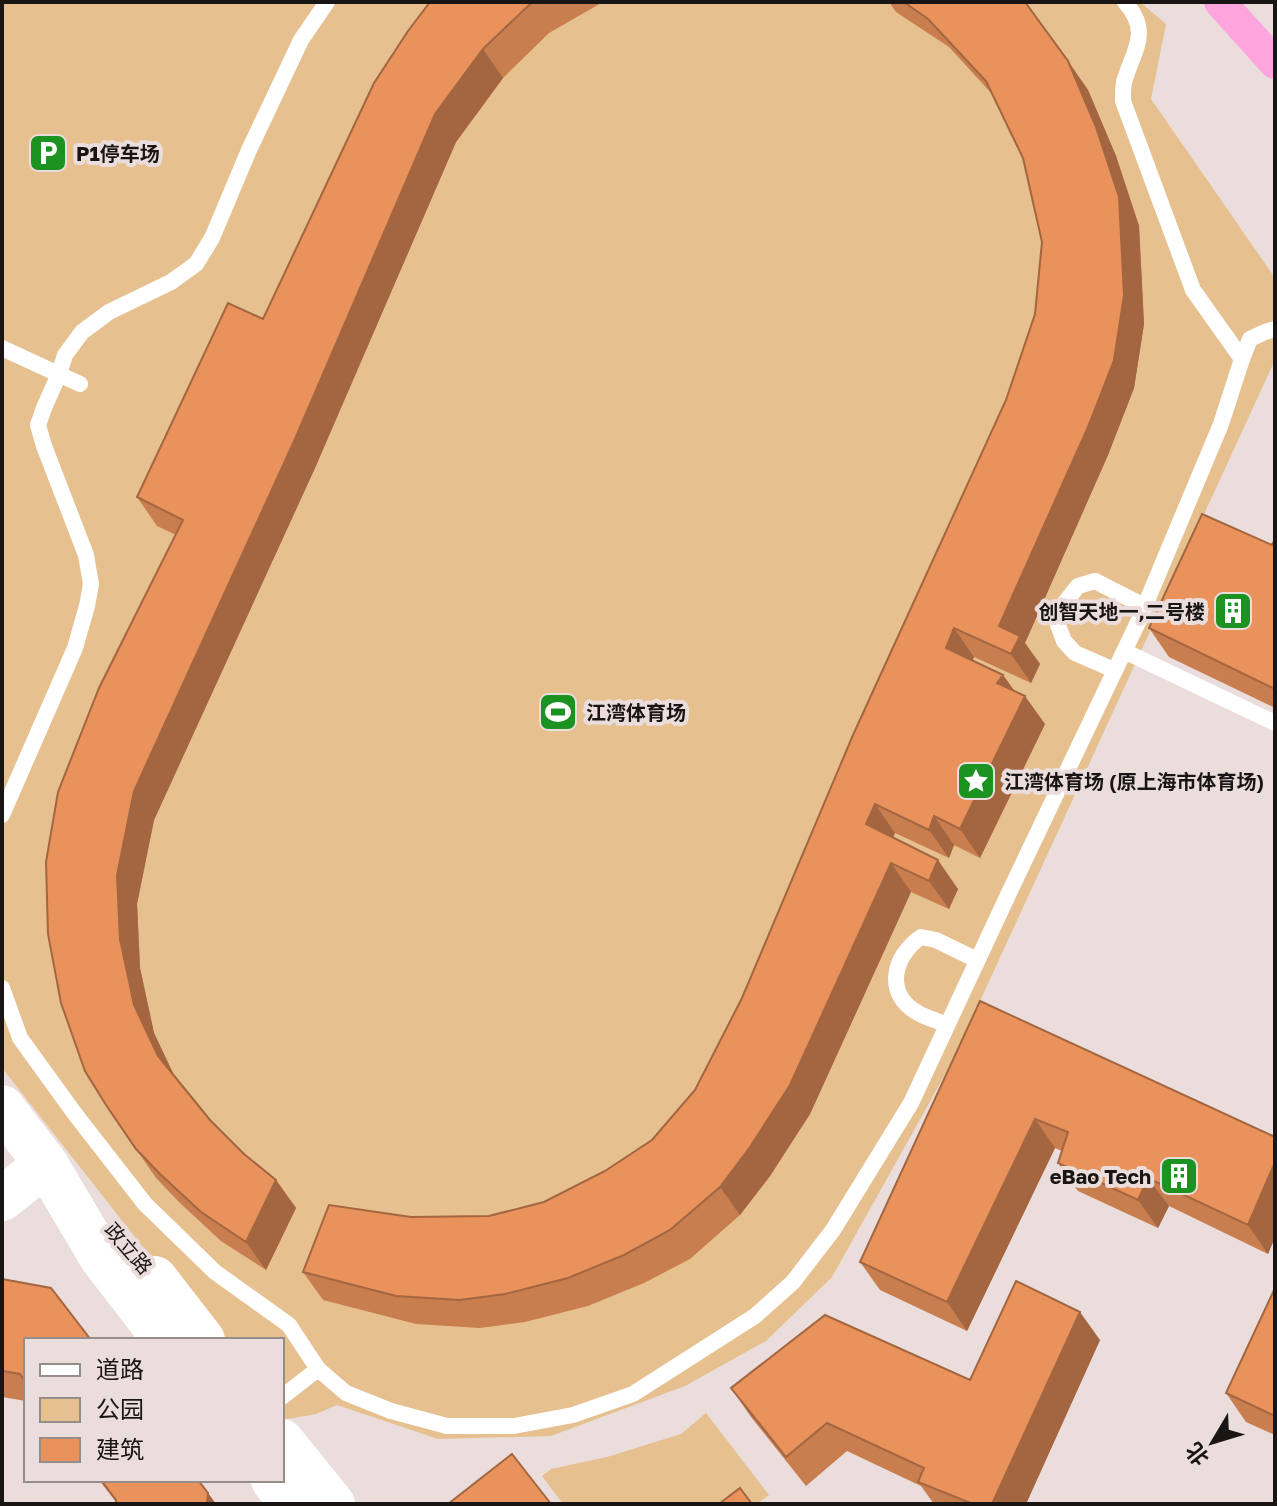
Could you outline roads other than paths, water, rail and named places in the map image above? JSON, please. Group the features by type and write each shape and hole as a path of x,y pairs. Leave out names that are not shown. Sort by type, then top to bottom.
{"main road":[{"name":"政立路","path":"2,1107 46,1164 101,1257 163,1338"},
{"name":"政立路","path":"46,1164 124,1238 201,1338"},
{"path":"2,1199 46,1164"},
{"path":"284,1443 333,1504"},
{"path":"274,1482 291,1504"}],"lane":[{"path":"2,815 75,648 91,584 86,555 38,425 65,355 82,332 109,312 171,282 196,264 212,238 301,40 327,2"},
{"path":"1125,2 1140,30 1124,84 1123,101 1193,290 1242,359"},
{"path":"2,988 20,1038 145,1204 215,1272 289,1325 318,1369 346,1393 391,1411 447,1426 514,1426 573,1415 633,1394 755,1316 793,1282 833,1230 911,1103 1144,606 1221,424 1250,339 1275,329"},
{"path":"2,348 80,384"},
{"path":"1114,670 1075,653 1064,641 1058,625 1063,605 1078,586 1095,581 1144,606"},
{"path":"1124,651 1275,723"},
{"path":"947,1025 916,1012 901,997 895,979 899,961 909,945 921,937 936,940 977,960"},
{"path":"284,1395 318,1369"}],"waterway":[{"path":"1220,2 1275,63"}],"place":[{"name":"P1停车场","path":"48,153"},
{"name":"创智天地一,二号楼","path":"1233,611"},
{"name":"江湾体育场","path":"558,712"},
{"name":"江湾体育场 (原上海市体育场)","path":"976,781"},
{"name":"eBao Tech","path":"1179,1176"}]}
